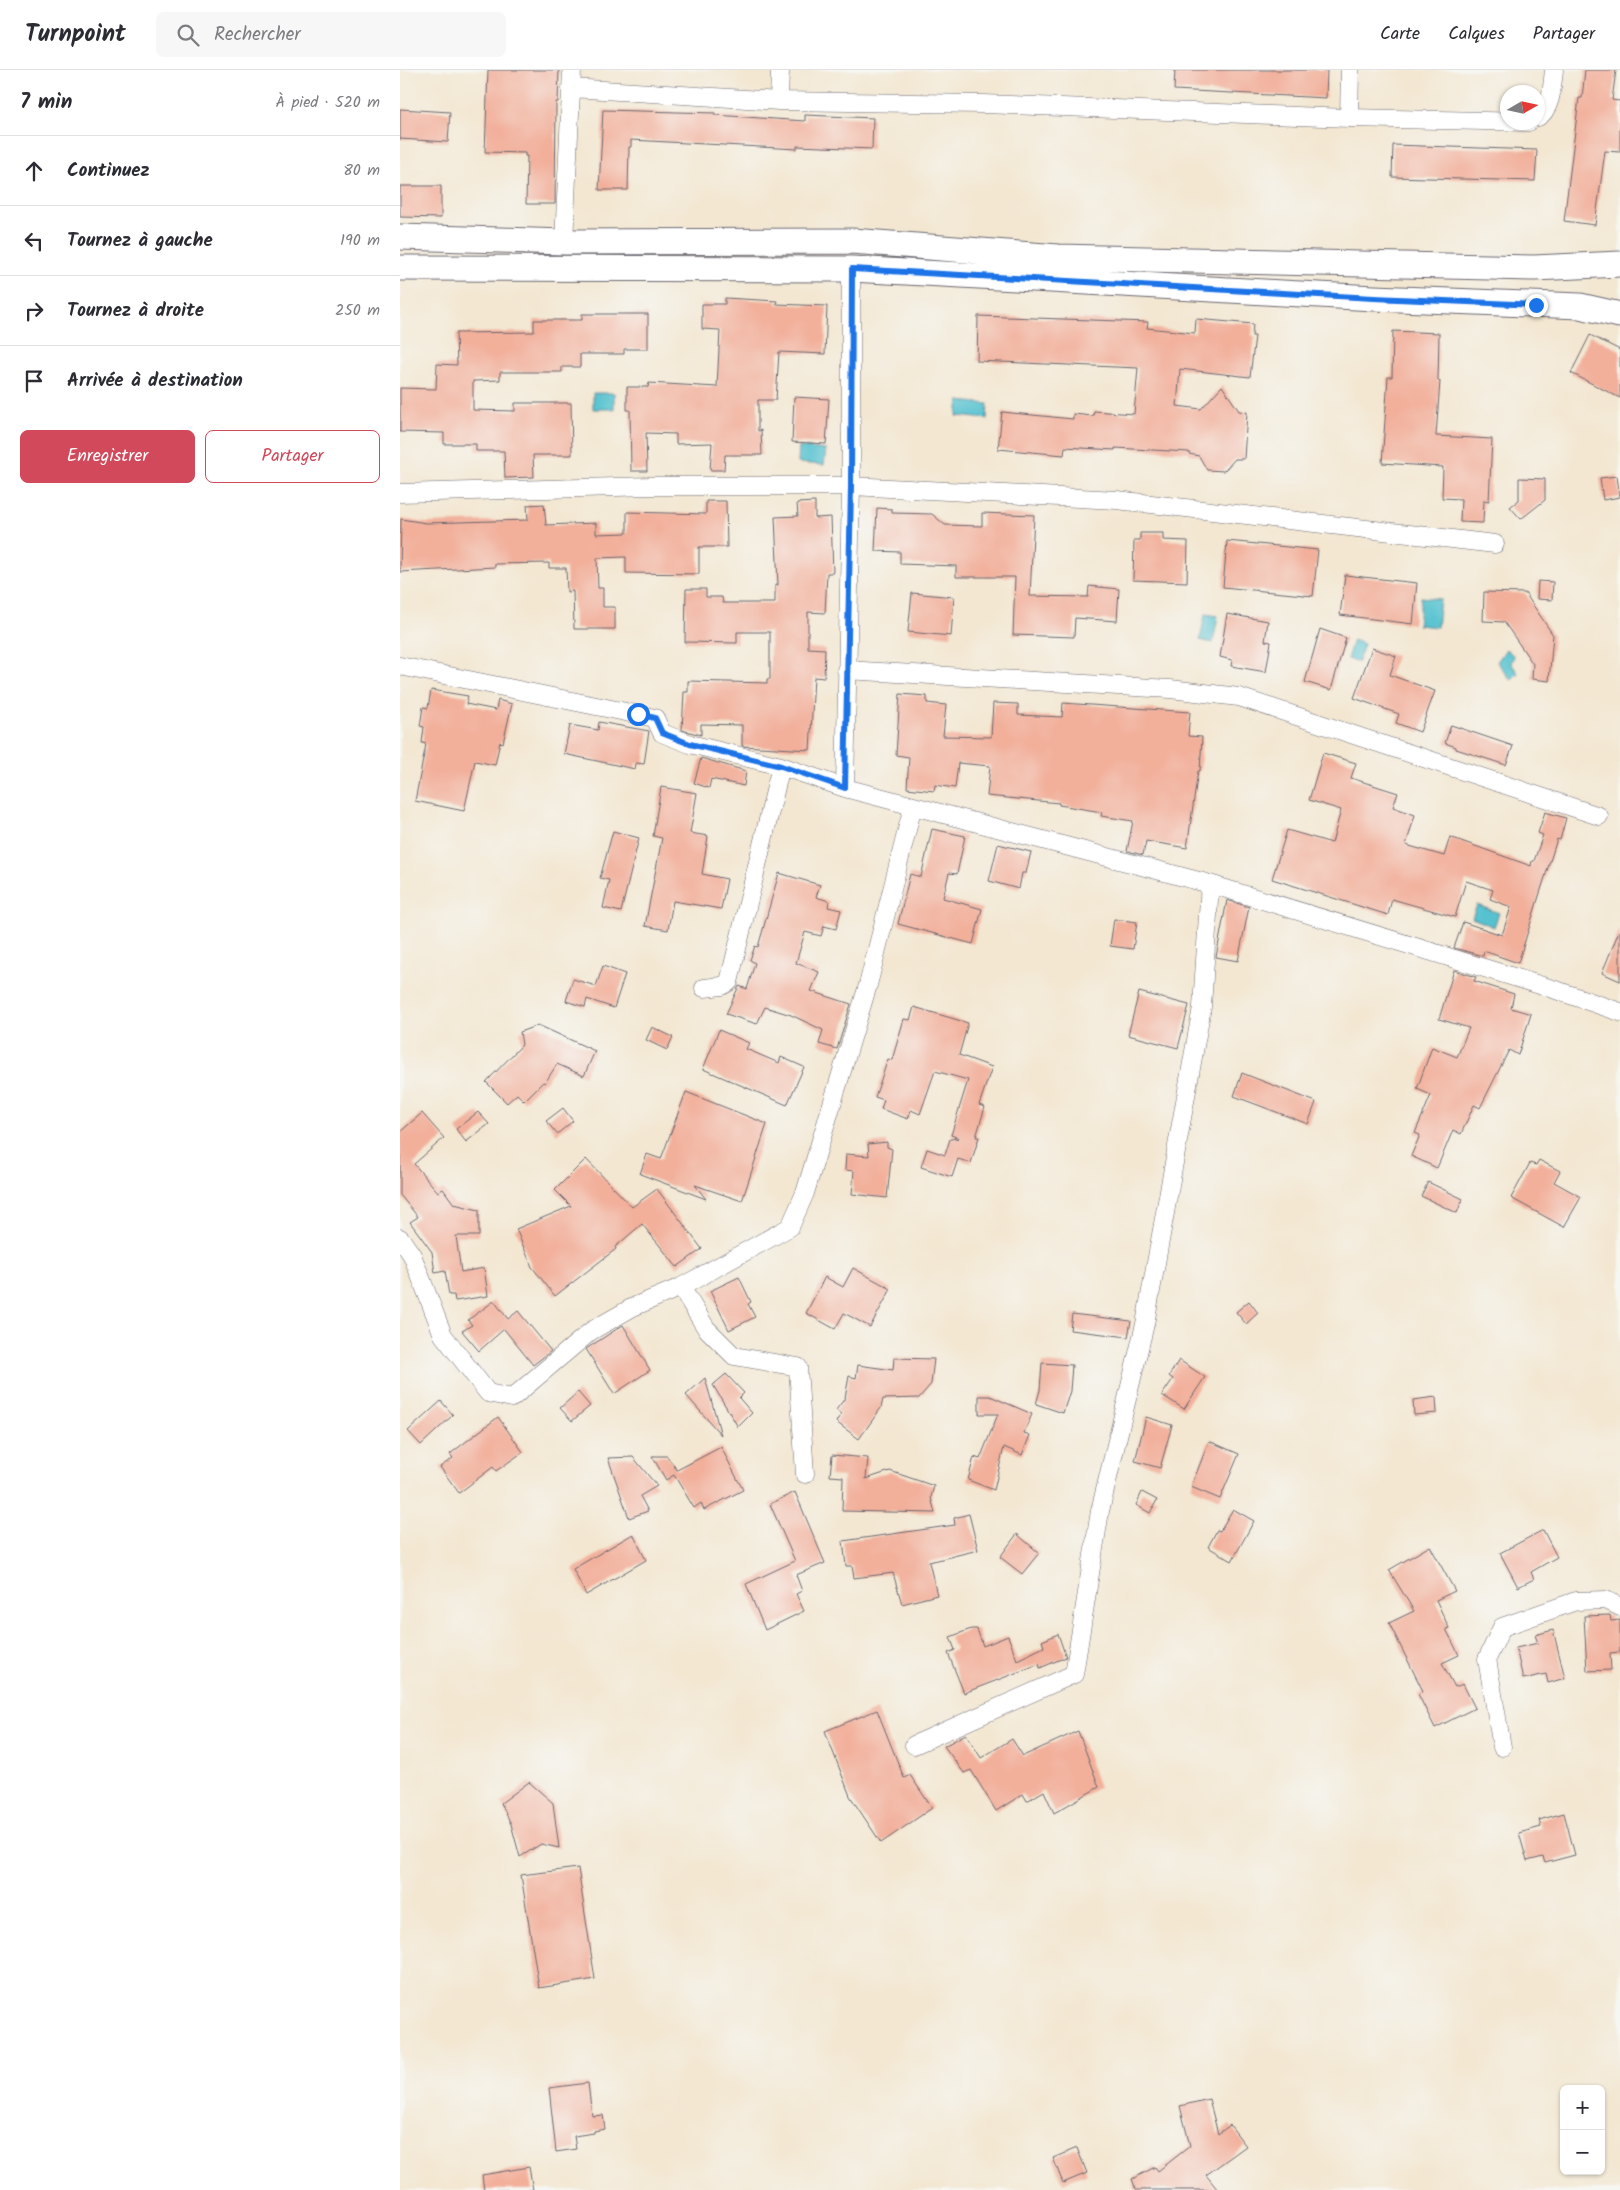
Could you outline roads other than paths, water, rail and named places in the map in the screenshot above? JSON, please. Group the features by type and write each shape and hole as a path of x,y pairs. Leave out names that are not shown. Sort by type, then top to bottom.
{"main road":[{"path":"400,236 564,242 852,241 1058,257 1534,268 1620,264"},
{"path":"400,268 852,269 1374,298 1580,306 1620,315"}],"street":[{"path":"564,242 572,70"},
{"path":"779,100 780,70"},
{"path":"1349,118 1350,70"},
{"path":"1545,108 1551,96 1554,70"},
{"path":"571,88 779,100 983,104 1349,118 1500,121"},
{"path":"845,788 851,486 852,269"},
{"path":"400,493 651,486 851,486 1117,500 1495,544"},
{"path":"400,666 655,718 662,733 690,744 781,766 845,788 1210,884 1556,990 1620,1012"},
{"path":"846,670 1170,689 1239,697 1599,816"},
{"path":"704,988 722,986 728,982 781,766"},
{"path":"400,1238 412,1255 443,1335 488,1393 512,1398 591,1331 633,1306 681,1287 790,1227 805,1193 865,994 913,806"},
{"path":"914,1745 1074,1674 1100,1511 1146,1324 1202,1007 1210,884"},
{"path":"681,1287 706,1328 734,1356 798,1367 805,1474"},
{"path":"1502,1747 1487,1659 1502,1626 1576,1601 1606,1600 1620,1607"}],"water":[{"path":"593,393 614,393 614,409 593,409"},
{"path":"959,401 988,404 987,419 957,416"},
{"path":"799,447 826,450 824,465 798,463"},
{"path":"1421,597 1440,599 1437,627 1418,625"},
{"path":"1205,614 1218,616 1213,643 1200,640"},
{"path":"1353,640 1364,644 1358,662 1347,659"},
{"path":"1506,649 1514,656 1511,663 1518,673 1511,680 1497,662"},
{"path":"1477,905 1499,913 1494,927 1472,918"}]}
